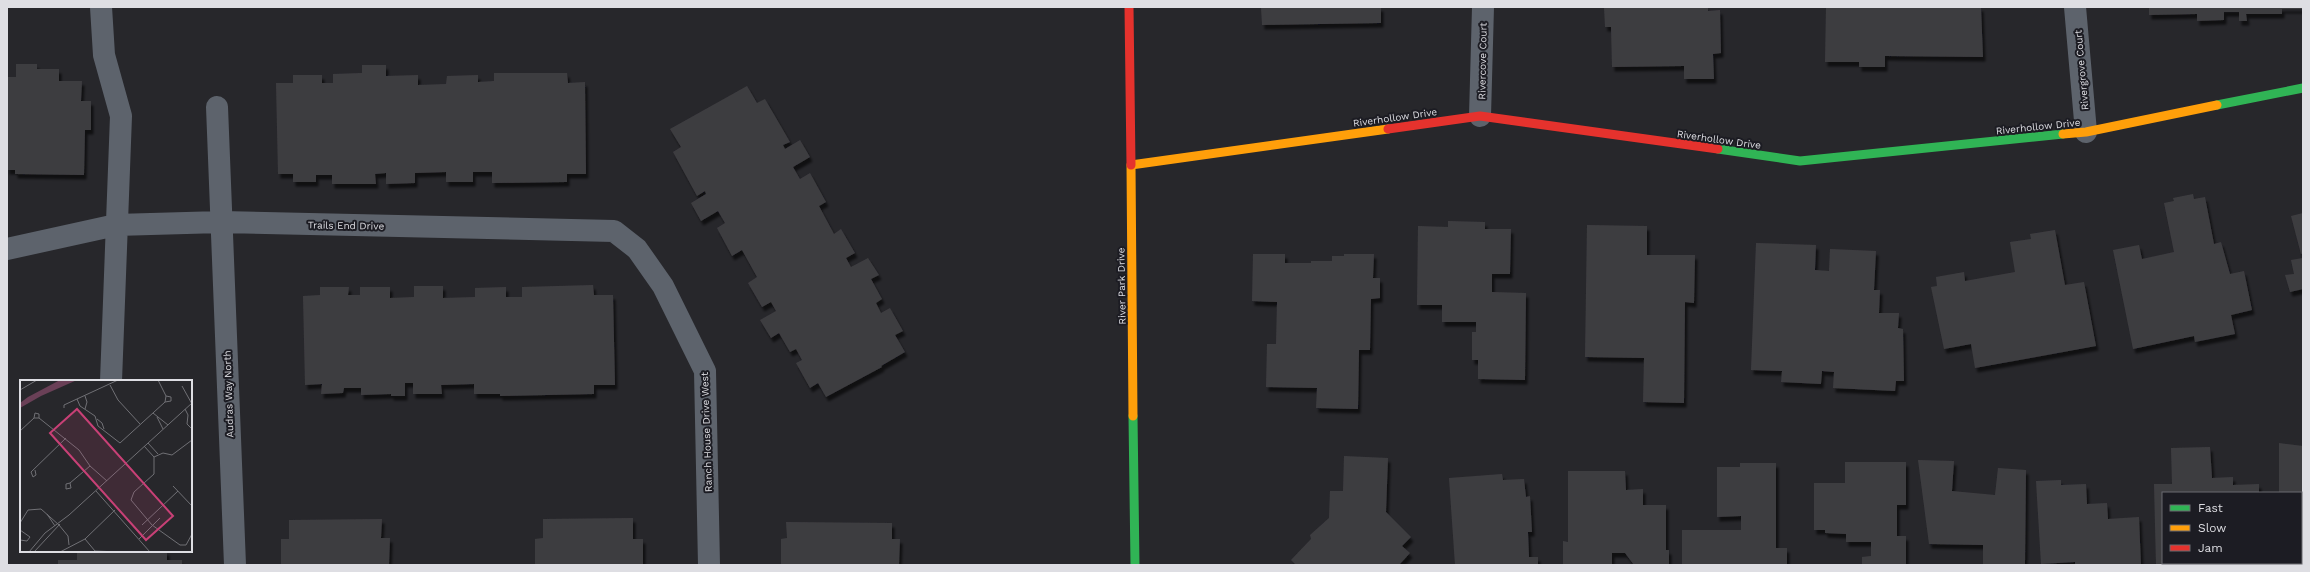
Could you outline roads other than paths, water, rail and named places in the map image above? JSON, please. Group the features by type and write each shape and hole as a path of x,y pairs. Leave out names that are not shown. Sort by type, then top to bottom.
{"street":[{"path":"101,7 104,55 121,116 111,380"},
{"name":"River Park Drive","path":"1129,7 1136,565"},
{"name":"Rivercove Court","path":"1480,116 1483,7"},
{"name":"Rivergrove Court","path":"2075,7 2086,132"},
{"name":"Riverhollow Drive","path":"1131,164 1480,116 1800,161 2086,132 2303,88"},
{"name":"Audras Way North","path":"217,107 235,565"},
{"name":"Trails End Drive","path":"7,249 116,225 221,222 614,231 636,249 663,286"},
{"name":"Ranch House Drive West","path":"663,286 705,371 709,565"}]}
